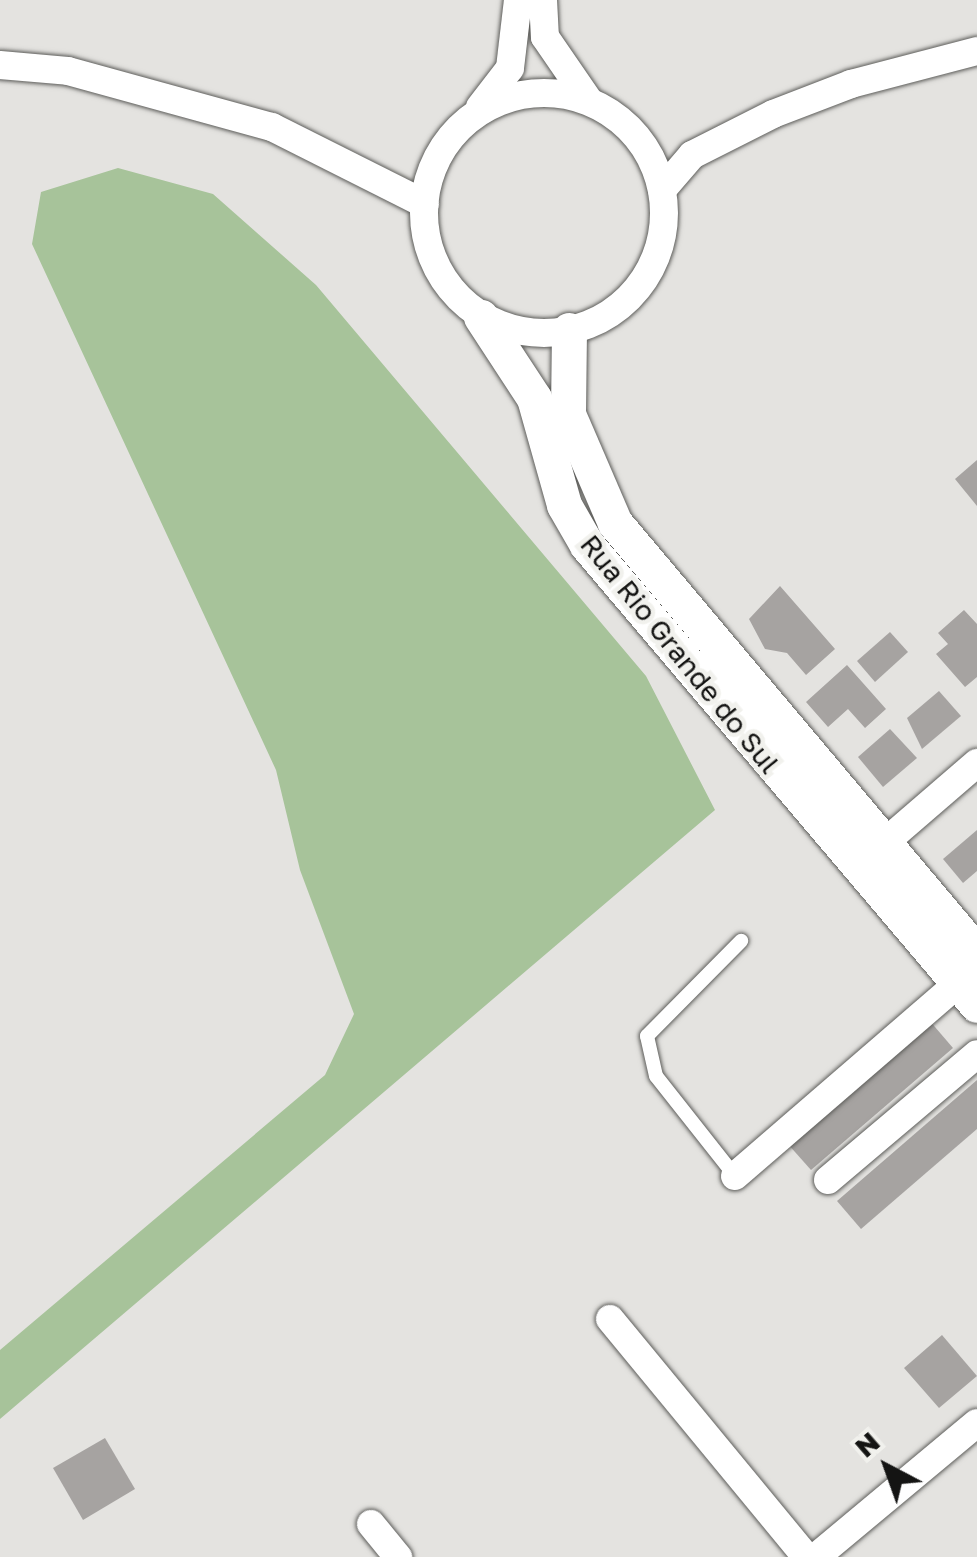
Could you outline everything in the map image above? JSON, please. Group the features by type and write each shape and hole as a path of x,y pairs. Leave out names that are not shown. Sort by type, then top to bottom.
{"street":[{"path":"473,116 509,97 549,93 589,101 623,122 648,153 662,190 663,231 650,268 627,300 569,330 518,331 481,317 452,292 431,258 425,204 444,144 473,116 510,68 518,0"},
{"path":"543,0 545,37 589,101"},
{"path":"662,190 692,155 773,114 851,84 977,51"},
{"path":"0,64 68,71 272,128 425,204"},
{"name":"Rua Rio Grande do Sul","path":"481,317 534,398 564,506 587,545 870,855 977,952"},
{"name":"Rua Rio Grande do Sul","path":"569,330 568,414 615,523 971,985"},
{"path":"870,855 977,763"},
{"path":"736,1176 971,985"},
{"path":"828,1180 977,1054"},
{"path":"610,1320 806,1557"},
{"path":"816,1557 977,1423"},
{"path":"371,1524 398,1557"}],"lane":[{"path":"736,1176 656,1076 647,1036 740,941"}],"green space":[{"path":"118,168 213,194 316,285 646,676 715,810 0,1419 0,1350 325,1075 354,1014 300,870 276,770 32,244 41,192"}],"building":[{"path":"977,460 977,506 955,479"},
{"path":"780,586 835,649 806,675 787,653 765,649 749,619"},
{"path":"964,610 977,624 977,677 965,687 936,654 948,644 938,633"},
{"path":"890,632 908,652 875,682 857,661"},
{"path":"847,665 886,709 865,728 848,709 828,727 806,702"},
{"path":"939,691 961,716 922,749 907,718"},
{"path":"890,729 917,758 883,787 858,757"},
{"path":"977,830 977,871 963,883 943,859"},
{"path":"929,1020 953,1048 811,1170 787,1143"},
{"path":"977,1080 977,1129 861,1229 837,1201"},
{"path":"942,1335 977,1376 939,1408 904,1368"},
{"path":"105,1438 135,1489 83,1520 53,1468"}]}
